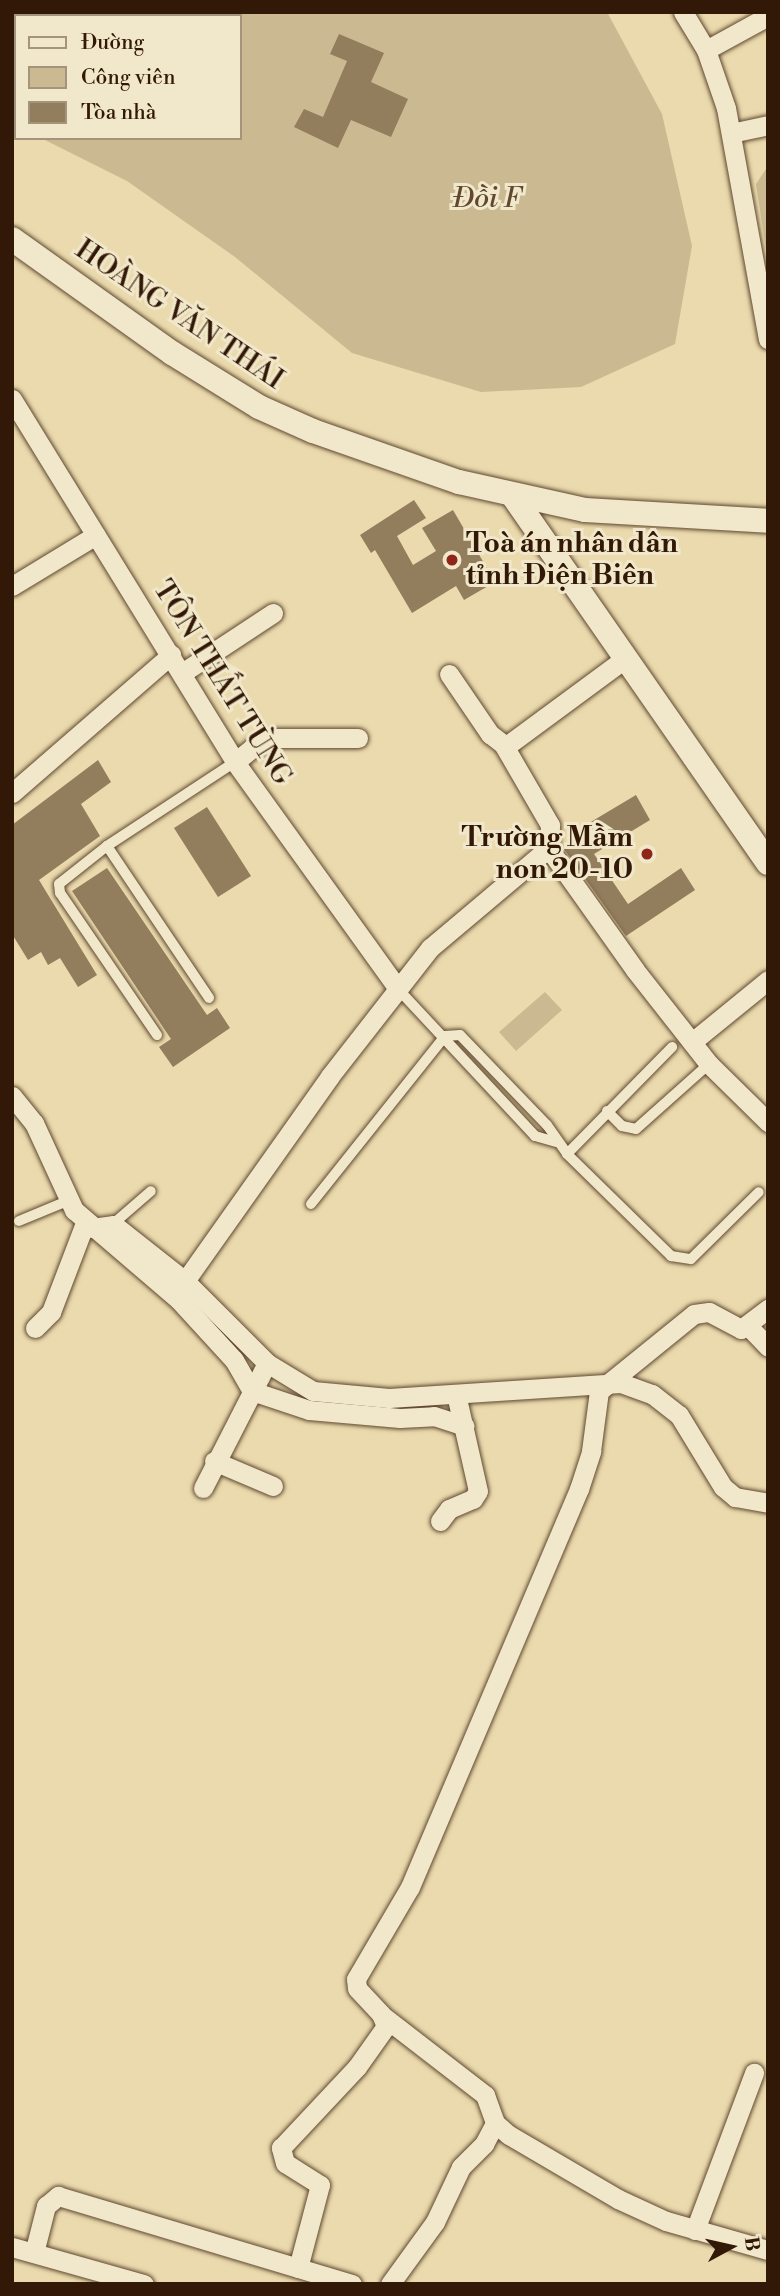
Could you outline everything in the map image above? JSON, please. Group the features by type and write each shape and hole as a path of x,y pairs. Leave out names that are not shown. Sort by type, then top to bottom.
{"street":[{"path":"682,12 706,50 731,133 768,339"},
{"path":"706,50 768,16"},
{"path":"731,133 768,125"},
{"name":"HOÀNG VĂN THÁI","path":"12,239 172,353 259,407 397,463 513,496 640,517 768,521"},
{"name":"TÔN THẤT TÙNG","path":"12,399 235,762 398,989"},
{"path":"513,496 623,660 768,863"},
{"path":"12,586 96,536"},
{"path":"182,673 273,612"},
{"path":"12,793 171,655"},
{"path":"505,747 623,660"},
{"path":"449,674 505,747 550,825 549,852 709,1064 768,1122"},
{"path":"235,762 275,738 358,738"},
{"path":"185,1281 330,1076 430,948 549,852"},
{"path":"692,1042 768,981"},
{"path":"12,1096 34,1123 67,1201 88,1225 180,1300 234,1360 252,1391 309,1410 400,1418 434,1416 464,1426"},
{"path":"88,1225 113,1224 185,1281 267,1363 291,1382 335,1396 456,1394 609,1382 653,1394 679,1415 723,1487 735,1497 768,1503"},
{"path":"35,1328 51,1312 88,1225"},
{"path":"768,1309 748,1326 732,1328 702,1310 652,1344 599,1391 591,1451 579,1489 410,1887 356,1979 357,1988 384,2017 485,2095 495,2123 618,2199 695,2230 768,2250"},
{"path":"748,1326 768,1347"},
{"path":"203,1488 214,1461 267,1363"},
{"path":"439,1521 449,1510 473,1499 478,1491 456,1394"},
{"path":"214,1461 273,1486"},
{"path":"298,2268 320,2185 285,2163 281,2148 358,2067 383,2031 384,2017"},
{"path":"695,2230 754,2073"},
{"path":"390,2284 435,2222 461,2167 484,2144 495,2123"},
{"path":"34,2253 46,2206 58,2196 352,2284"},
{"path":"12,2247 144,2284"}],"lane":[{"path":"157,1035 60,893 63,877 235,762"},
{"path":"107,846 209,998"},
{"path":"398,989 445,1036 535,1136 556,1142"},
{"path":"310,1204 445,1036 460,1035 547,1125 556,1142 567,1154 681,1260 691,1259 759,1192"},
{"path":"567,1154 672,1047"},
{"path":"607,1111 622,1126 636,1129 709,1064"},
{"path":"113,1224 151,1191"},
{"path":"19,1221 67,1201"}],"green space":[{"name":"Đồi F","path":"12,12 607,12 662,114 692,246 675,344 581,387 481,392 352,353 235,257 127,181 45,140 242,140 242,14 14,14 14,69"},
{"path":"768,166 768,262 756,184"},
{"path":"545,992 562,1010 516,1051 499,1032"}],"building":[{"path":"339,34 384,53 371,82 408,99 391,137 351,120 338,148 294,127 304,109 323,117 347,61 330,54"},
{"name":"Toà án nhân dân tỉnh Điện Biên","path":"414,500 426,518 397,536 413,565 436,551 422,528 453,510 495,582 464,600 456,586 412,613 375,550 371,553 360,535"},
{"path":"98,760 111,782 81,804 100,836 39,880 97,975 78,987 60,958 48,965 41,952 28,960 12,934 12,825"},
{"path":"636,795 650,820 594,854 628,904 681,868 695,890 626,936 564,849 583,836 579,829"},
{"path":"207,807 251,876 218,897 174,828"},
{"path":"107,868 207,1015 217,1008 230,1028 173,1067 159,1047 171,1039 72,891"}],"place":[{"name":"Toà án nhân dân tỉnh Điện Biên","path":"452,560"},
{"name":"Trường Mầm non 20-10","path":"647,854"}]}
